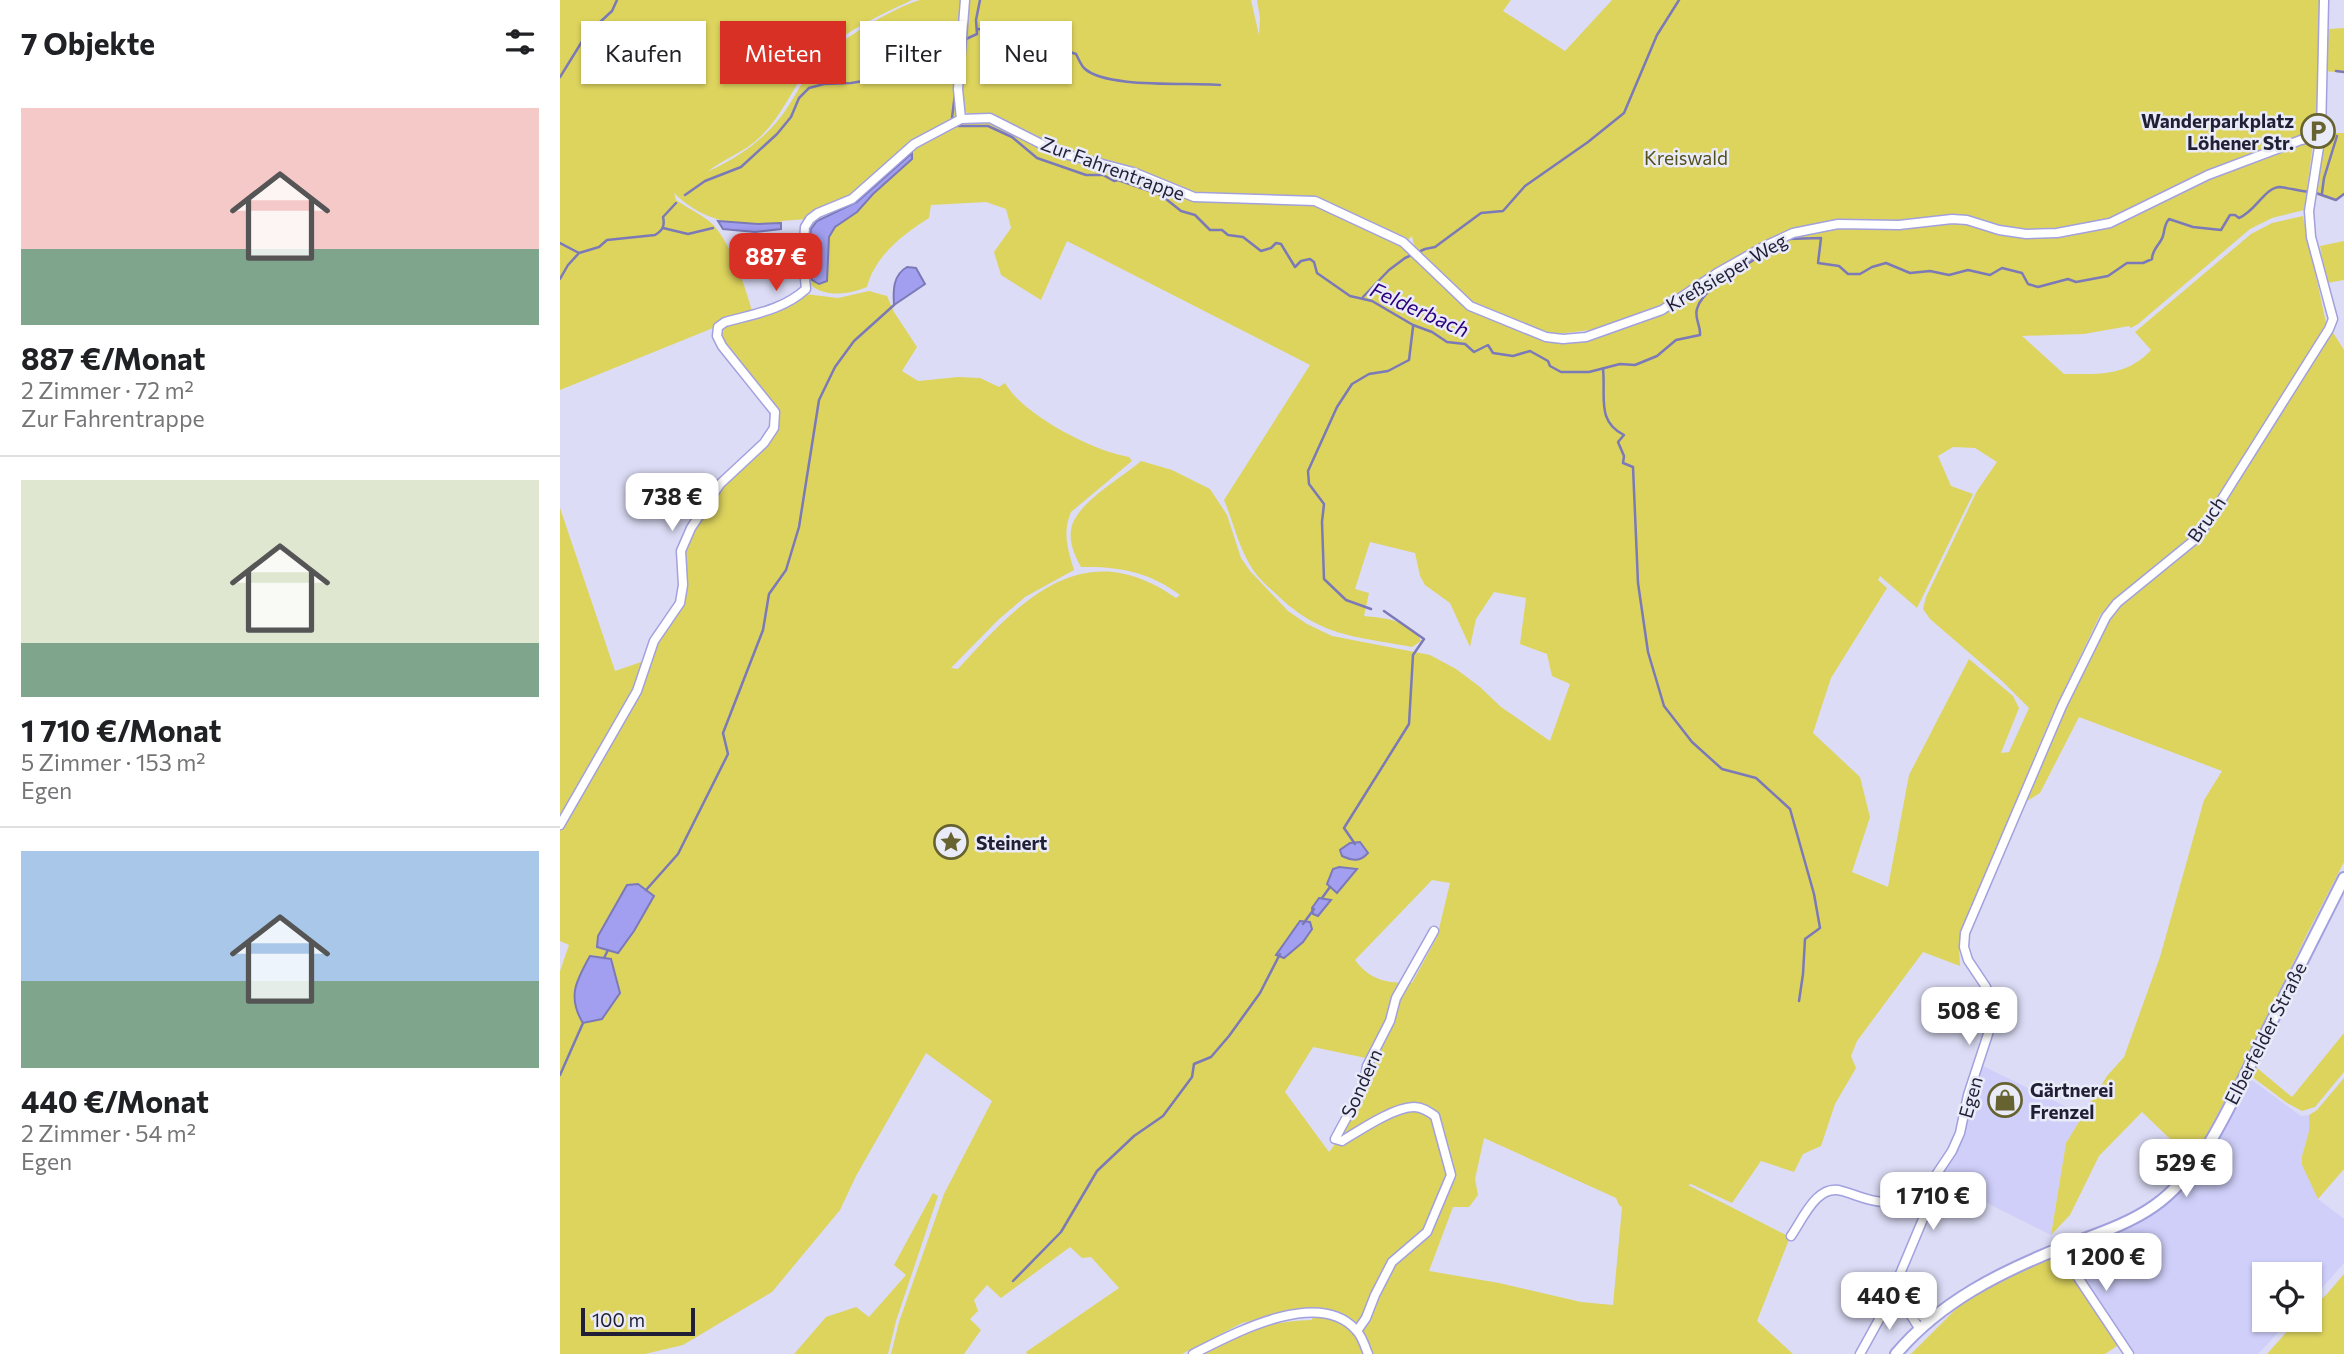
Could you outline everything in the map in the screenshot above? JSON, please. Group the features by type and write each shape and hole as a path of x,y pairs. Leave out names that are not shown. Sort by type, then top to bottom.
{"main road":[{"name":"Elberfelder Straße","path":"1896,1354 1923,1324 1952,1302 1994,1278 2136,1217 2164,1199 2208,1144 2344,878"}],"street":[{"path":"560,825 637,691 654,640 680,603 683,585 681,551 691,528 720,484 764,443 774,428 775,412 722,346 717,336 718,327 724,322 778,308 794,300 806,289 803,258 805,227 810,219 852,199 914,144 961,119 958,89 965,0"},
{"name":"Bruch","path":"1990,875 2062,706 2106,617 2117,603 2198,537 2333,319 2311,237 2309,211 2320,135 2324,0"},
{"name":"Zur Fahrentrappe","path":"961,119 990,118 1057,152 1133,172 1194,197 1241,198"},
{"name":"Kreßsieper Weg","path":"1241,198 1303,199 1331,207 1373,230 1403,242 1470,306 1546,337 1563,340 1598,333 1662,310 1717,273 1793,233 1838,225 1899,225 1952,219 2026,234 2057,233 2110,223 2208,174 2320,135"},
{"name":"Egen","path":"1860,1354 1895,1296 1897,1281 1923,1219 1936,1175 1952,1151 1960,1132 1968,1095 1989,1031 1992,1009 1986,987 1968,960 1964,947 1965,933 1990,875"},
{"name":"Sondern","path":"1357,1331 1366,1318 1392,1262 1427,1232 1451,1175 1438,1124 1434,1116 1419,1107 1411,1106 1396,1111 1342,1141 1336,1141 1335,1137 1363,1087 1367,1066 1391,1021 1396,998 1434,930"},
{"path":"1791,1236 1812,1203 1830,1190 1838,1189 1863,1199 1887,1203 1929,1198"},
{"path":"2059,1249 2129,1354"},
{"path":"1895,1296 1923,1324"},
{"path":"1193,1354 1243,1328 1287,1316 1331,1314 1342,1318 1357,1331 1368,1354"}],"shaded area":[{"path":"912,153 912,159 857,212 835,227 829,237 827,281 819,284 812,280 809,242 811,229 817,221 857,202"},
{"path":"718,221 781,223 781,229 755,232 723,229"},
{"path":"907,267 916,268 925,284 894,305 896,279"},
{"path":"1360,842 1368,853 1365,856 1356,860 1342,856 1340,850 1350,843"},
{"path":"1333,869 1357,869 1337,893 1327,884"},
{"path":"638,884 654,896 634,931 618,953 597,947 598,936 627,885"},
{"path":"1319,898 1331,900 1318,916 1313,914 1312,908"},
{"path":"1300,921 1310,922 1312,929 1303,942 1284,958 1276,955"},
{"path":"590,956 611,959 620,993 602,1019 583,1023 574,997 581,973"},
{"path":"1981,1065 2083,1115 2066,1143 2051,1235 1939,1179 1961,1143"},
{"path":"2245,1075 2301,1116 2309,1115 2309,1131 2302,1156 2318,1199 2344,1219 2344,1263 2322,1288 2322,1262 2252,1262 2252,1332 2279,1332 2258,1354 2129,1354 2064,1254 2116,1235 2163,1207 2201,1158"}],"green space":[{"path":"560,0 912,0 869,21 860,21 860,26 846,35 846,21 720,21 720,84 798,84 780,113 760,137 707,172 742,153 763,136 781,116 802,84 846,84 846,39 860,30 860,84 959,84 958,116 927,134 861,190 807,219 766,224 724,221 698,211 674,193 676,200 709,221 723,238 741,276 752,311 721,321 713,328 560,390"},
{"path":"920,0 963,0 962,21 874,21"},
{"name":"Kreiswald","path":"969,0 1251,0 1259,35 1257,0 1511,0 1503,11 1565,51 1612,0 2321,0 2317,130 2207,171 2115,218 2058,231 2025,232 1994,228 1962,217 1899,222 1839,222 1798,229 1781,235 1714,273 1662,309 1614,327 1541,336 1540,339 1572,341 1641,322 1666,311 1716,276 1765,247 1782,238 1798,234 1854,225 1898,227 1966,222 2005,234 2047,237 2110,225 2213,174 2311,142 2313,144 2304,210 2272,218 2250,229 2138,324 2131,328 2129,326 2084,334 2022,336 2064,374 2111,372 2132,365 2151,350 2135,332 2251,234 2272,223 2303,216 2326,323 2297,376 2191,539 2115,598 2100,615 2052,715 1970,911 1959,948 1960,966 1923,952 1857,1041 1851,1056 1856,1068 1835,1104 1821,1146 1803,1154 1794,1172 1761,1161 1732,1203 1688,1185 1790,1237 1757,1321 1793,1354 1372,1354 1358,1331 1365,1318 1355,1333 1363,1354 1200,1354 1266,1326 1312,1320 1314,1311 1288,1312 1242,1323 1182,1354 1027,1354 1026,1352 1119,1288 1091,1257 1082,1258 1070,1247 1001,1298 987,1285 974,1300 978,1311 970,1319 981,1330 964,1354 891,1354 899,1322 944,1194 992,1101 926,1053 856,1176 840,1210 772,1292 683,1345 645,1354 560,1354 560,971 569,945 560,941 560,829 641,689 659,639 682,605 685,590 683,554 692,530 724,484 768,443 776,428 777,411 724,345 721,334 726,324 778,309 805,294 838,298 869,291 887,296 917,347 902,371 918,381 958,377 980,378 999,387 1005,383 1027,407 1060,430 1097,447 1129,457 1132,461 1071,512 1066,534 1074,570 1025,597 951,668 958,669 1005,620 1029,600 1055,584 1082,574 1111,572 1142,579 1176,598 1180,595 1157,581 1133,572 1081,567 1073,549 1071,530 1074,520 1089,501 1141,461 1172,470 1210,489 1227,515 1241,558 1250,571 1288,611 1307,624 1332,636 1430,655 1456,669 1501,707 1550,741 1570,684 1552,676 1547,654 1520,644 1526,598 1494,592 1476,619 1470,647 1450,603 1425,585 1415,553 1370,542 1355,589 1369,593 1364,616 1397,621 1417,634 1421,641 1412,647 1355,637 1323,627 1291,608 1258,577 1242,549 1224,500 1310,365 1067,241 1041,300 1001,275 994,252 1011,228 1006,209 986,202 931,205 929,218 900,239 883,256 867,287 838,294 824,292 811,285 812,280 819,284 827,281 829,237 835,227 857,212 911,159 913,149 963,122 988,121 1008,128 1046,150 1067,158 1132,173 1199,201 1322,205 1316,197 1196,196 1141,173 1069,155 994,117 967,113 962,84 966,84 966,25","holes":["1379,233 1407,241 1412,236 1414,245 1439,270 1433,273 1402,244","1953,447 1975,448 1997,462 1977,491 1926,597 1923,609 1930,619 2029,708 2009,752 2001,753 2019,708 2013,696 1969,659 1909,775 1888,887 1852,872 1870,817 1860,777 1813,733 1831,678 1887,588 1878,580 1880,576 1917,608 1973,494 1951,486 1938,456","1432,880 1450,883 1437,937 1412,983 1373,977 1355,960","1313,1047 1366,1058 1363,1093 1329,1152 1285,1092","1484,1138 1616,1198 1622,1207 1613,1305 1581,1302 1499,1283 1429,1271 1453,1207 1469,1207 1478,1195 1475,1179"]},
{"path":"2344,28 2344,73 2326,71 2329,29"},
{"path":"2325,133 2344,133 2344,195 2335,201 2317,195"},
{"path":"2344,241 2344,280 2327,283 2320,246"},
{"path":"2332,331 2344,350 2344,862 2252,1049 2193,1161 2142,1112 2099,1156 2070,1215 2051,1235 2066,1143 2107,1076 2124,1057 2160,957 2204,800 2222,771 2079,717 2040,793 2027,801 2075,684 2115,607 2196,543"},
{"path":"560,508 615,671 644,661 635,692 560,822"},
{"path":"2344,1033 2344,1072 2315,1107 2302,1111 2247,1073 2251,1063 2292,1097"},
{"path":"2344,1078 2344,1169 2318,1199 2302,1165 2309,1131 2309,1115 2317,1110"},
{"path":"933,1193 938,1196 896,1321 888,1354 794,1354 826,1317 856,1307 869,1317 906,1275 894,1265"},
{"path":"2058,1253 2120,1344 2105,1354 1911,1354 1964,1301 2004,1277"},
{"path":"2344,1274 2344,1354 2267,1354 2286,1332 2322,1332 2322,1298"}],"waterway":[{"path":"560,77 586,35 612,11 617,0"},
{"path":"966,39 977,34 976,20 980,0"},
{"path":"1363,297 1405,258 1435,247 1481,213 1503,211 1525,186 1624,113 1657,35 1679,0"},
{"path":"978,29 1030,39 1076,54 1084,68 1095,75 1110,79 1220,85"},
{"path":"2336,71 2344,72"},
{"name":"Felderbach","path":"685,195 705,181 741,167 777,134 791,117 799,98 809,88 860,82"},
{"name":"Felderbach","path":"952,118 955,94"},
{"name":"Felderbach","path":"958,126 988,126 1012,137 1037,158 1086,175 1103,175 1161,195 1181,211 1195,215 1210,230 1222,230 1228,235 1243,237 1261,251 1276,243 1281,244 1295,267 1301,261 1310,259 1314,262 1317,273 1350,296 1372,301 1447,342 1465,344 1474,352 1488,345 1493,353 1513,356 1530,351 1561,372 1589,372 1620,364 1635,365 1657,356 1676,340 1700,335 1696,312 1701,300 1719,283 1772,247"},
{"path":"2322,193 2337,136"},
{"name":"Felderbach","path":"1787,239 1821,238 1818,263 1839,266 1848,274 1860,274 1886,263 1910,273 1930,271 1949,275 1968,270 1990,275 2002,268 2022,273 2028,284 2038,287 2068,279 2076,282 2108,276 2127,263 2143,263 2152,259 2169,219 2193,227 2221,230 2230,215 2239,218 2245,215 2275,188 2309,192"},
{"name":"Felderbach","path":"2316,193 2336,200 2344,194"},
{"name":"Felderbach","path":"560,279 579,253 599,247 607,240 655,235 663,228 663,217 676,203"},
{"path":"663,228 688,234 713,228"},
{"path":"560,243 579,253"},
{"path":"646,890 678,854 728,754 723,733 763,630 769,594 786,570 799,527 819,400 835,367 854,341 894,305"},
{"path":"1371,609 1346,600 1324,579 1324,504 1309,484 1308,471 1337,407 1352,384 1369,374 1388,371 1409,360 1413,327"},
{"path":"1603,369 1606,415 1609,423 1624,435 1618,442 1624,456 1623,463 1633,467 1638,583 1648,652 1664,706 1692,742 1722,769 1756,778 1790,809 1814,894 1820,928 1805,939 1799,1001"},
{"path":"1355,844 1344,828 1409,724 1413,655 1424,639 1384,611"},
{"path":"1322,898 1330,887"},
{"path":"1303,924 1314,909"},
{"path":"604,958 608,950"},
{"path":"1013,1281 1061,1232 1097,1171 1134,1136 1163,1116 1192,1077 1194,1064 1211,1057 1229,1036 1260,993 1280,954"},
{"path":"560,1075 583,1023"}],"place":[{"name":"Wanderparkplatz Löhener Str.","path":"2318,131"},
{"name":"Steinert","path":"951,842"},
{"name":"Gärtnerei Frenzel","path":"2005,1100"}]}
